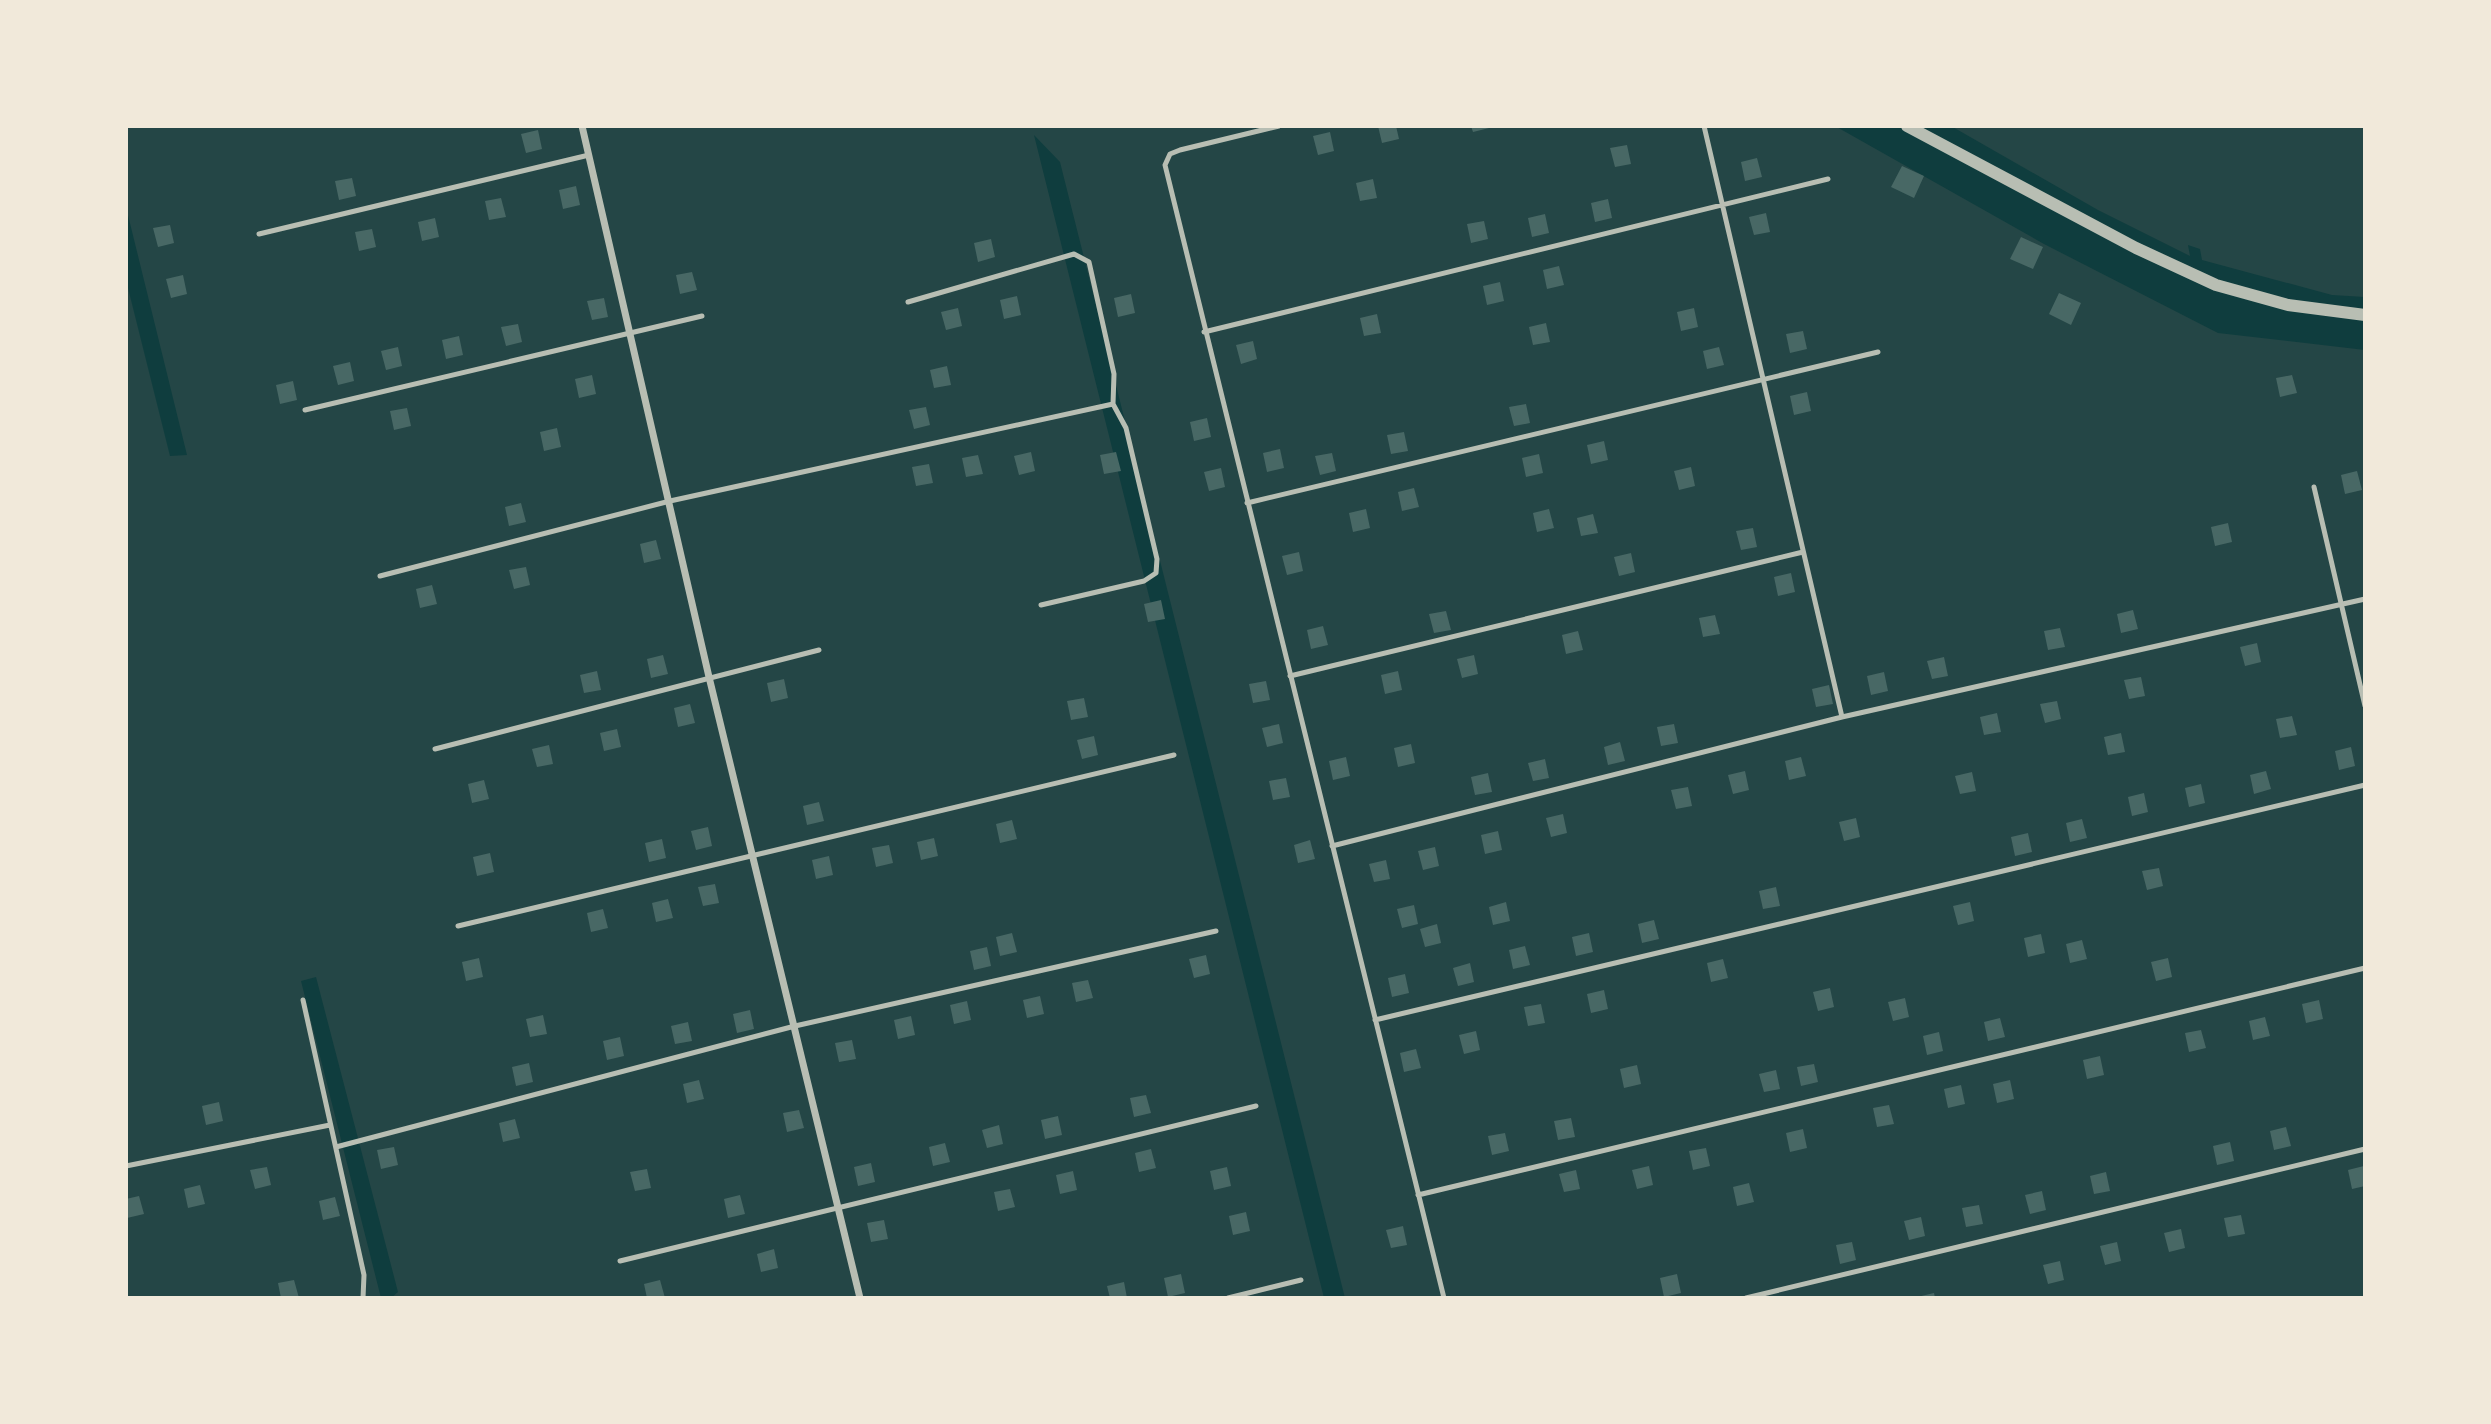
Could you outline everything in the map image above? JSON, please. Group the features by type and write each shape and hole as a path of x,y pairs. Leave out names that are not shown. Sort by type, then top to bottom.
{"street":[{"path":"582,126 709,677 860,1298"},
{"path":"1907,126 2136,248 2216,285 2288,305 2365,316"}],"lane":[{"path":"1279,126 1180,150 1170,154 1165,165 1444,1298"},
{"path":"1704,126 1842,717"},
{"path":"259,234 589,155"},
{"path":"1205,332 1828,179"},
{"path":"908,302 1074,254 1083,256 1089,262 1114,374 1112,404 1126,428 1157,559 1156,573 1144,581 1041,606"},
{"path":"305,410 702,316"},
{"path":"1247,503 1878,352"},
{"path":"380,576 670,501 1112,404"},
{"path":"2314,487 2365,706"},
{"path":"1290,676 1803,552"},
{"path":"1332,846 1842,717 2365,599"},
{"path":"435,749 819,650"},
{"path":"458,926 1174,755"},
{"path":"1375,1020 2365,785"},
{"path":"336,1147 795,1026 1216,932"},
{"path":"1418,1195 2365,968"},
{"path":"303,1000 364,1275 363,1298"},
{"path":"620,1261 1256,1106"},
{"path":"126,1166 330,1125"},
{"path":"1746,1298 2365,1149"},
{"path":"1228,1298 1301,1280"}],"shaded area":[{"path":"126,126 1835,126 2044,244 2218,333 2365,350 2365,1298 1345,1298 1060,162 1034,135 1324,1298 391,1298 398,1292 316,977 301,981 381,1298 126,1298 126,280 170,456 187,455 126,207"},
{"path":"1951,126 2365,126 2365,297 2332,295 2202,260 2200,249 2188,245 2190,256 2098,210"}],"building":[{"path":"1378,126 1396,126 1399,139 1382,143"},
{"path":"1471,126 1489,126 1489,128 1473,132"},
{"path":"538,130 542,149 526,153 521,134"},
{"path":"1330,132 1334,151 1318,155 1313,136"},
{"path":"1627,145 1631,164 1615,167 1610,148"},
{"path":"1757,158 1762,177 1745,181 1741,162"},
{"path":"1902,166 1924,176 1914,198 1891,187"},
{"path":"352,178 356,196 339,200 335,181"},
{"path":"1373,179 1377,198 1360,201 1356,183"},
{"path":"576,186 580,205 563,209 559,190"},
{"path":"501,198 506,217 489,220 485,201"},
{"path":"1608,199 1612,218 1595,222 1591,203"},
{"path":"1766,213 1770,232 1754,235 1749,217"},
{"path":"1545,214 1549,233 1532,237 1528,218"},
{"path":"435,218 439,237 422,241 418,222"},
{"path":"1484,221 1488,239 1471,243 1467,224"},
{"path":"170,225 174,243 158,247 153,228"},
{"path":"372,229 376,247 359,251 355,232"},
{"path":"2021,237 2043,247 2033,269 2010,259"},
{"path":"991,239 995,257 978,262 974,243"},
{"path":"1559,266 1564,285 1547,289 1543,270"},
{"path":"692,272 697,290 680,294 676,275"},
{"path":"183,275 187,294 171,298 166,279"},
{"path":"1500,282 1504,301 1487,305 1483,286"},
{"path":"2059,293 2081,303 2071,325 2049,314"},
{"path":"1131,294 1135,313 1118,317 1114,298"},
{"path":"1017,296 1021,315 1004,319 1000,300"},
{"path":"604,298 608,317 592,320 587,301"},
{"path":"958,308 962,326 946,330 941,312"},
{"path":"1694,308 1698,327 1681,331 1677,312"},
{"path":"1377,314 1381,333 1364,336 1360,318"},
{"path":"1546,323 1550,342 1533,345 1529,327"},
{"path":"518,324 522,342 506,346 501,327"},
{"path":"1803,331 1807,349 1790,353 1786,334"},
{"path":"459,336 463,355 446,359 442,340"},
{"path":"1253,341 1257,359 1241,364 1236,345"},
{"path":"398,347 402,366 386,370 381,351"},
{"path":"1719,347 1724,365 1707,369 1703,351"},
{"path":"350,362 354,381 338,385 333,366"},
{"path":"947,366 951,385 934,388 930,370"},
{"path":"592,375 596,394 579,398 575,379"},
{"path":"2292,375 2297,393 2280,397 2276,378"},
{"path":"293,381 297,400 280,404 276,385"},
{"path":"1807,392 1811,411 1794,415 1790,396"},
{"path":"1526,404 1530,423 1514,426 1509,407"},
{"path":"926,407 930,425 914,429 909,410"},
{"path":"407,408 411,426 394,430 390,411"},
{"path":"1207,418 1211,437 1194,441 1190,422"},
{"path":"557,428 561,447 544,451 540,432"},
{"path":"1404,432 1408,451 1391,454 1387,435"},
{"path":"1604,441 1608,460 1591,464 1587,445"},
{"path":"1280,449 1284,468 1267,472 1263,453"},
{"path":"1031,452 1035,471 1019,475 1014,456"},
{"path":"1116,452 1121,471 1104,474 1100,455"},
{"path":"1332,453 1336,471 1320,475 1315,456"},
{"path":"1539,454 1543,473 1526,477 1522,458"},
{"path":"978,455 983,474 966,477 962,458"},
{"path":"929,464 933,483 916,486 912,467"},
{"path":"1691,467 1695,486 1679,490 1674,471"},
{"path":"1221,468 1225,487 1209,491 1204,472"},
{"path":"2357,471 2362,490 2345,494 2341,475"},
{"path":"1414,488 1419,507 1402,511 1398,492"},
{"path":"521,503 526,522 509,526 505,507"},
{"path":"1366,509 1370,528 1353,532 1349,513"},
{"path":"1549,509 1554,528 1537,532 1533,513"},
{"path":"1593,514 1598,533 1581,536 1577,518"},
{"path":"2228,523 2232,542 2215,546 2211,527"},
{"path":"1753,528 1757,547 1741,550 1736,531"},
{"path":"656,540 661,559 644,563 640,544"},
{"path":"1299,552 1303,571 1287,575 1282,556"},
{"path":"1631,553 1635,572 1619,576 1614,557"},
{"path":"526,567 530,585 514,589 509,570"},
{"path":"1791,573 1795,592 1778,596 1774,577"},
{"path":"432,585 437,604 420,608 416,589"},
{"path":"1161,600 1165,619 1148,622 1144,604"},
{"path":"2133,610 2138,629 2121,633 2117,614"},
{"path":"1446,611 1451,630 1434,633 1429,614"},
{"path":"1715,615 1720,634 1703,637 1699,618"},
{"path":"1323,626 1328,645 1311,649 1307,630"},
{"path":"2060,628 2065,647 2048,650 2044,631"},
{"path":"1578,631 1583,650 1566,654 1562,635"},
{"path":"2257,643 2261,662 2245,666 2240,647"},
{"path":"663,655 668,674 651,678 647,659"},
{"path":"1474,655 1478,674 1462,678 1457,659"},
{"path":"1944,657 1948,676 1932,679 1927,661"},
{"path":"597,671 601,690 584,693 580,675"},
{"path":"1398,671 1402,690 1385,694 1381,675"},
{"path":"1884,672 1888,691 1871,695 1867,676"},
{"path":"2141,677 2145,696 2129,699 2124,680"},
{"path":"784,679 788,698 771,702 767,683"},
{"path":"1266,681 1270,700 1253,703 1249,684"},
{"path":"1829,685 1833,704 1816,707 1812,689"},
{"path":"1084,698 1088,717 1071,720 1067,701"},
{"path":"2057,701 2061,719 2045,723 2040,704"},
{"path":"690,704 695,723 678,727 674,708"},
{"path":"1997,713 2001,732 1984,735 1980,717"},
{"path":"2292,716 2297,735 2280,738 2276,719"},
{"path":"1279,724 1283,743 1267,747 1262,728"},
{"path":"1674,724 1678,743 1661,746 1657,727"},
{"path":"617,729 621,747 604,751 600,733"},
{"path":"2121,733 2125,752 2108,755 2104,737"},
{"path":"1094,736 1098,755 1082,759 1077,740"},
{"path":"1620,742 1625,761 1608,765 1604,747"},
{"path":"1411,744 1415,763 1398,767 1394,748"},
{"path":"549,745 553,764 537,767 532,749"},
{"path":"2351,747 2355,766 2339,770 2335,751"},
{"path":"1346,757 1350,776 1333,780 1329,761"},
{"path":"1801,757 1806,776 1789,780 1785,761"},
{"path":"1545,759 1549,778 1533,781 1528,763"},
{"path":"1745,771 1749,790 1733,794 1728,775"},
{"path":"2266,771 2271,789 2254,794 2250,775"},
{"path":"1972,772 1976,791 1960,794 1955,776"},
{"path":"1488,773 1492,792 1475,795 1471,777"},
{"path":"1286,778 1290,797 1273,800 1269,781"},
{"path":"484,780 489,799 472,803 468,784"},
{"path":"2201,784 2205,803 2189,807 2185,788"},
{"path":"1688,787 1692,806 1676,809 1671,790"},
{"path":"2144,793 2148,812 2132,816 2128,797"},
{"path":"819,802 824,821 807,825 803,806"},
{"path":"1563,814 1567,833 1551,837 1546,818"},
{"path":"1856,818 1860,837 1844,841 1839,822"},
{"path":"2082,819 2087,838 2070,842 2066,823"},
{"path":"1012,820 1017,839 1000,843 996,824"},
{"path":"708,827 712,846 696,850 691,831"},
{"path":"1498,831 1502,850 1485,854 1481,835"},
{"path":"2028,833 2032,852 2015,856 2011,837"},
{"path":"934,838 938,856 921,860 917,842"},
{"path":"662,839 666,858 649,862 645,843"},
{"path":"1310,840 1315,859 1298,863 1294,845"},
{"path":"889,845 893,863 876,867 872,848"},
{"path":"1435,847 1439,866 1423,870 1418,851"},
{"path":"490,853 494,872 477,876 473,857"},
{"path":"829,856 833,875 816,879 812,860"},
{"path":"1386,860 1390,879 1374,882 1369,864"},
{"path":"2159,868 2163,886 2147,890 2142,871"},
{"path":"715,884 719,903 703,906 698,887"},
{"path":"1776,887 1780,906 1763,909 1759,891"},
{"path":"668,899 673,918 656,922 652,903"},
{"path":"1506,902 1510,921 1493,925 1489,907"},
{"path":"1970,902 1974,921 1958,925 1953,906"},
{"path":"1414,905 1418,924 1402,928 1397,909"},
{"path":"603,909 608,928 591,932 587,913"},
{"path":"1654,920 1659,939 1642,943 1638,924"},
{"path":"1437,924 1441,943 1425,947 1420,929"},
{"path":"1012,933 1017,952 1000,956 996,937"},
{"path":"1589,933 1593,952 1576,956 1572,937"},
{"path":"2041,934 2045,953 2028,957 2024,938"},
{"path":"2082,940 2087,959 2070,963 2066,944"},
{"path":"1525,946 1530,965 1513,969 1509,950"},
{"path":"987,947 991,966 974,970 970,951"},
{"path":"1206,955 1210,974 1194,978 1189,959"},
{"path":"479,958 483,977 466,981 462,962"},
{"path":"2168,958 2172,977 2156,981 2151,962"},
{"path":"1723,959 1728,978 1711,982 1707,963"},
{"path":"1470,963 1474,982 1458,986 1453,968"},
{"path":"1405,974 1409,993 1392,997 1388,978"},
{"path":"1088,980 1093,998 1076,1002 1072,983"},
{"path":"1830,988 1834,1007 1818,1011 1813,992"},
{"path":"1604,990 1608,1009 1591,1013 1587,994"},
{"path":"1040,996 1044,1014 1027,1018 1023,1000"},
{"path":"1905,998 1909,1017 1893,1021 1888,1002"},
{"path":"2319,1000 2323,1019 2306,1023 2302,1004"},
{"path":"967,1001 971,1020 954,1024 950,1005"},
{"path":"1541,1004 1545,1023 1528,1026 1524,1007"},
{"path":"750,1010 754,1029 737,1033 733,1014"},
{"path":"543,1015 547,1034 530,1037 526,1019"},
{"path":"911,1016 915,1035 898,1039 894,1020"},
{"path":"2265,1017 2270,1036 2253,1040 2249,1021"},
{"path":"2000,1018 2005,1037 1988,1041 1984,1022"},
{"path":"688,1022 692,1041 675,1044 671,1026"},
{"path":"2201,1030 2206,1048 2189,1052 2185,1033"},
{"path":"1476,1031 1480,1050 1464,1054 1459,1035"},
{"path":"1939,1032 1943,1051 1927,1055 1923,1036"},
{"path":"620,1037 624,1056 607,1060 603,1041"},
{"path":"852,1040 856,1059 839,1062 835,1043"},
{"path":"1416,1049 1421,1068 1404,1072 1400,1053"},
{"path":"2100,1056 2104,1075 2087,1079 2083,1060"},
{"path":"529,1063 533,1082 516,1086 512,1067"},
{"path":"1814,1064 1818,1082 1801,1086 1797,1067"},
{"path":"1637,1065 1641,1084 1624,1088 1620,1069"},
{"path":"1776,1070 1780,1089 1764,1092 1759,1074"},
{"path":"699,1080 704,1099 687,1103 683,1084"},
{"path":"2010,1080 2014,1099 1997,1103 1993,1084"},
{"path":"1961,1085 1965,1104 1948,1108 1944,1089"},
{"path":"1146,1095 1151,1113 1134,1117 1130,1098"},
{"path":"219,1102 223,1121 206,1125 202,1106"},
{"path":"1889,1105 1894,1124 1877,1127 1873,1108"},
{"path":"799,1110 804,1128 787,1132 783,1113"},
{"path":"1058,1116 1062,1135 1045,1139 1041,1120"},
{"path":"1571,1118 1575,1137 1558,1140 1554,1121"},
{"path":"515,1119 520,1138 503,1142 499,1123"},
{"path":"999,1125 1003,1144 987,1148 982,1130"},
{"path":"2286,1127 2291,1146 2274,1150 2270,1131"},
{"path":"1803,1129 1807,1148 1790,1152 1786,1133"},
{"path":"1505,1133 1509,1151 1492,1155 1488,1136"},
{"path":"2230,1142 2234,1161 2217,1165 2213,1146"},
{"path":"945,1143 950,1162 933,1166 929,1147"},
{"path":"394,1147 398,1165 381,1169 377,1150"},
{"path":"1706,1148 1710,1166 1693,1170 1689,1151"},
{"path":"1151,1149 1156,1168 1139,1172 1135,1153"},
{"path":"871,1163 875,1182 858,1186 854,1167"},
{"path":"1649,1166 1653,1185 1637,1189 1632,1170"},
{"path":"2364,1166 2365,1186 2352,1189 2348,1170"},
{"path":"267,1167 271,1185 255,1189 250,1170"},
{"path":"1227,1167 1231,1186 1214,1190 1210,1171"},
{"path":"647,1169 651,1188 635,1191 630,1172"},
{"path":"1576,1170 1580,1189 1564,1192 1559,1174"},
{"path":"1073,1171 1077,1190 1060,1194 1056,1175"},
{"path":"2106,1172 2110,1191 2094,1194 2090,1176"},
{"path":"1749,1183 1754,1202 1737,1206 1733,1187"},
{"path":"200,1185 205,1204 188,1208 184,1189"},
{"path":"1010,1189 1015,1207 998,1211 994,1192"},
{"path":"2042,1191 2046,1210 2030,1214 2025,1195"},
{"path":"740,1195 745,1214 728,1218 724,1199"},
{"path":"139,1196 144,1214 127,1218 126,1199"},
{"path":"335,1197 340,1216 323,1220 319,1201"},
{"path":"1979,1205 1983,1224 1966,1227 1962,1208"},
{"path":"1246,1212 1250,1231 1233,1235 1229,1216"},
{"path":"2241,1215 2245,1234 2228,1237 2224,1218"},
{"path":"1921,1217 1925,1236 1909,1240 1904,1221"},
{"path":"884,1220 888,1239 871,1242 867,1223"},
{"path":"1403,1226 1407,1245 1391,1248 1386,1230"},
{"path":"2181,1229 2185,1248 2169,1252 2164,1233"},
{"path":"1852,1242 1856,1260 1840,1264 1836,1245"},
{"path":"2117,1242 2121,1261 2105,1265 2100,1246"},
{"path":"774,1249 778,1268 761,1272 757,1254"},
{"path":"2060,1261 2064,1280 2048,1284 2043,1265"},
{"path":"1181,1274 1185,1293 1168,1297 1164,1278"},
{"path":"1677,1274 1681,1293 1664,1297 1660,1278"},
{"path":"294,1280 299,1298 281,1298 278,1283"},
{"path":"660,1280 665,1298 647,1298 644,1284"},
{"path":"1124,1282 1127,1298 1110,1298 1107,1286"},
{"path":"1934,1293 1935,1298 1917,1298 1917,1297"}]}
